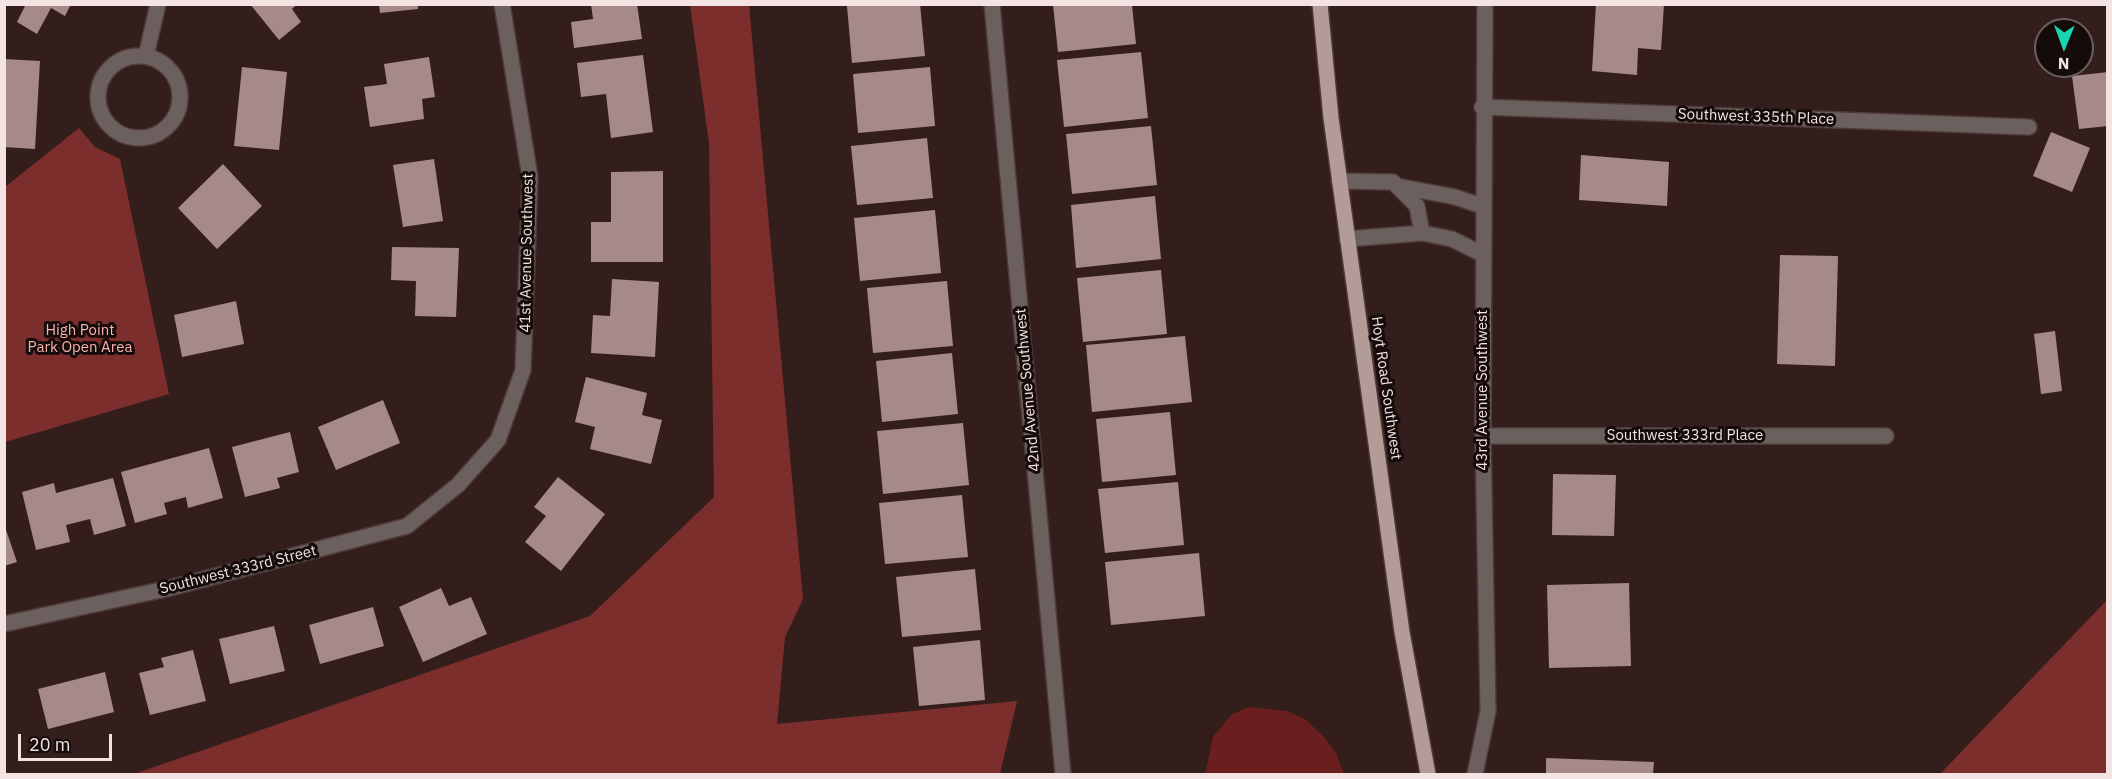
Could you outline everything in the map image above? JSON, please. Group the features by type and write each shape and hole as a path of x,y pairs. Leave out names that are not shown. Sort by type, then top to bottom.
{"main road":[{"name":"Hoyt Road Southwest","path":"1320,4 1347,239 1402,632 1428,774"}],"street":[{"path":"146,56 158,4"},
{"name":"41st Avenue Southwest","path":"458,484 498,440 523,370 530,177 502,4"},
{"name":"42nd Avenue Southwest","path":"992,4 1063,774"},
{"name":"43rd Avenue Southwest","path":"1475,774 1488,711 1482,254 1485,4"},
{"path":"133,56 146,56 160,61 171,70 178,83 181,97 179,111 172,124 160,133 147,138 133,139 110,127 102,116 98,104 98,91 102,78 116,64 133,56"},
{"name":"Southwest 335th Place","path":"1482,107 2029,127"},
{"path":"1340,181 1393,182 1417,206 1422,234"},
{"path":"1397,186 1455,197 1482,206"},
{"path":"1347,239 1422,234 1452,239 1482,254"},
{"name":"Southwest 333rd Place","path":"1483,436 1886,436"},
{"name":"Southwest 333rd Street","path":"4,624 170,588 407,525 458,484"}],"green space":[{"path":"690,5 749,5 803,599 785,637 777,724 1017,701 1000,774 134,774 590,616 714,497 709,143"},
{"name":"High Point Park Open Area","path":"79,128 95,147 120,159 169,394 5,442 5,187"},
{"path":"2107,600 2107,774 1940,774"}],"shaded area":[{"path":"1249,707 1287,711 1306,720 1324,737 1336,753 1344,774 1205,774 1213,737 1232,714"}],"building":[{"path":"26,4 71,4 65,16 51,8 37,34 17,22"},
{"path":"250,4 297,4 292,9 301,22 279,40"},
{"path":"379,4 418,4 418,9 380,13"},
{"path":"591,4 637,4 642,39 574,48 571,22 593,19"},
{"path":"920,4 925,56 852,63 847,6"},
{"path":"1596,4 1664,4 1661,50 1638,48 1637,75 1592,71"},
{"path":"1053,5 1132,5 1136,44 1058,52"},
{"path":"1141,52 1148,118 1064,127 1057,60"},
{"path":"643,55 653,132 611,138 606,94 581,97 577,63"},
{"path":"429,57 435,97 422,99 424,119 370,127 364,87 387,84 384,64"},
{"path":"4,59 40,61 35,149 4,147"},
{"path":"242,67 287,72 279,150 234,146"},
{"path":"930,67 935,126 858,133 853,74"},
{"path":"2108,72 2108,126 2079,129 2072,78 2094,78 2094,74"},
{"path":"1151,126 1157,185 1072,194 1066,134"},
{"path":"2051,132 2090,148 2072,192 2033,176"},
{"path":"927,138 933,198 857,205 851,146"},
{"path":"1581,155 1669,162 1667,206 1579,200"},
{"path":"434,159 443,221 403,227 393,165"},
{"path":"223,164 262,206 217,249 178,208"},
{"path":"663,171 663,262 591,262 591,222 611,222 611,172"},
{"path":"1155,196 1161,259 1076,268 1071,205"},
{"path":"935,210 941,273 860,281 854,218"},
{"path":"392,247 459,248 456,317 415,316 416,281 391,280"},
{"path":"1780,255 1838,256 1835,366 1777,364"},
{"path":"1161,270 1167,334 1083,342 1077,278"},
{"path":"612,279 659,282 655,357 591,353 593,315 610,316"},
{"path":"947,281 953,346 873,353 867,288"},
{"path":"236,301 244,344 182,357 174,315"},
{"path":"2055,331 2062,391 2041,394 2034,334"},
{"path":"1185,336 1192,402 1092,412 1086,345"},
{"path":"952,353 958,414 882,422 876,361"},
{"path":"586,377 647,393 642,415 662,420 651,464 590,449 595,427 575,422"},
{"path":"383,400 400,443 336,470 318,427"},
{"path":"1170,412 1176,475 1102,482 1096,419"},
{"path":"963,423 969,485 883,494 877,431"},
{"path":"290,432 299,472 277,478 280,488 245,497 232,447"},
{"path":"209,448 223,498 188,508 186,497 164,503 167,514 135,523 121,472"},
{"path":"1553,474 1616,475 1614,536 1552,535"},
{"path":"558,477 605,514 561,571 525,542 546,516 534,507"},
{"path":"113,478 126,526 94,535 90,519 66,525 70,542 36,550 22,492 54,483 56,493"},
{"path":"1178,482 1184,545 1105,553 1098,489"},
{"path":"962,495 968,557 885,564 879,503"},
{"path":"4,524 17,562 4,566"},
{"path":"1199,553 1205,616 1111,625 1105,562"},
{"path":"975,569 981,630 902,637 896,577"},
{"path":"1629,583 1631,666 1549,668 1547,585"},
{"path":"441,588 449,606 471,597 487,634 423,662 399,607"},
{"path":"373,607 384,646 320,664 309,625"},
{"path":"274,626 285,671 230,684 219,639"},
{"path":"980,640 985,700 919,706 913,647"},
{"path":"193,650 206,701 150,715 139,673 164,667 161,658"},
{"path":"105,672 114,712 48,729 38,689"},
{"path":"1546,758 1654,762 1653,774 1546,774"}]}
